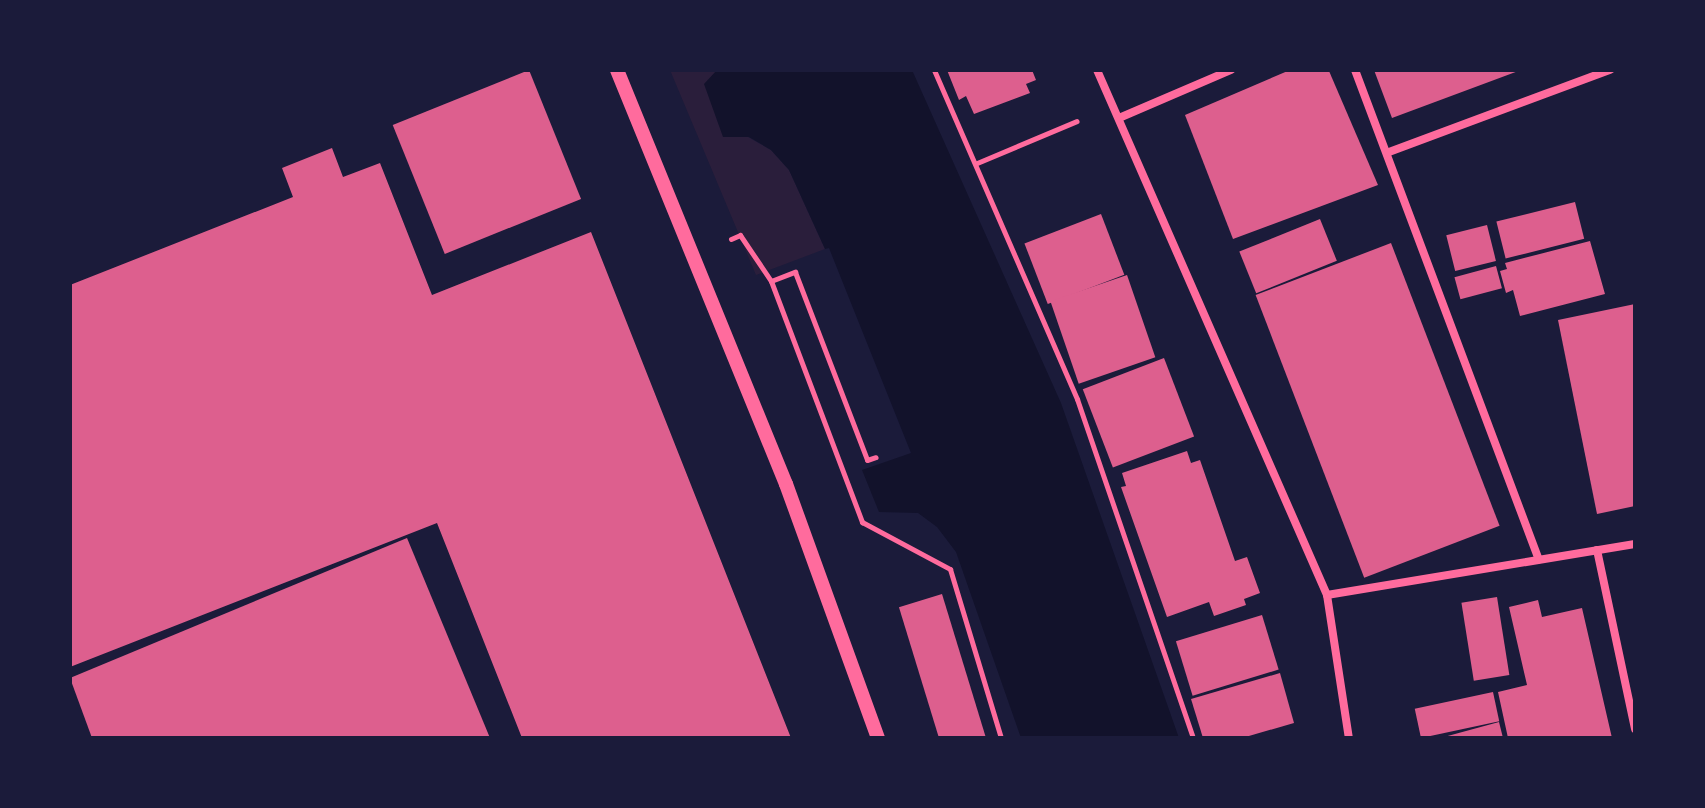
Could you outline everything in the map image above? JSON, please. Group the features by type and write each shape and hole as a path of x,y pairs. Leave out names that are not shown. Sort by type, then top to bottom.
{"street":[{"path":"617,70 786,484 878,738"},
{"path":"1097,70 1327,595 1349,738"},
{"path":"1119,118 1231,70"},
{"path":"1355,70 1389,152 1539,560"},
{"path":"1389,152 1610,70"},
{"path":"1327,595 1635,544"},
{"path":"1597,550 1635,729"}],"path":[{"path":"934,70 1077,399 1193,738"},
{"path":"977,163 1077,121"},
{"path":"731,239 740,235 771,281 862,522 950,569 1001,738"},
{"path":"771,281 795,272 867,460 876,457"}],"shaded area":[{"path":"670,70 717,70 748,137 771,150 789,170 825,249 756,275"},
{"path":"717,70 912,70 1061,403 1179,738 1021,738 956,552 937,527 918,513 879,512 862,470 911,453 829,248 825,249 789,170 771,150 749,137 723,137 704,84"}],"building":[{"path":"529,70 581,199 445,254 393,125"},
{"path":"947,70 1032,70 1036,80 1026,84 1030,93 974,114 966,96 959,100"},
{"path":"1290,70 1329,71 1378,185 1233,239 1185,115"},
{"path":"1374,70 1521,70 1392,118"},
{"path":"332,148 343,177 380,163 432,295 591,232 791,738 522,738 437,523 70,667 70,285 293,197 282,168"},
{"path":"1575,202 1584,239 1506,258 1496,222"},
{"path":"1101,214 1124,275 1048,304 1024,243"},
{"path":"1320,219 1337,261 1256,293 1239,252"},
{"path":"1487,225 1496,261 1455,271 1446,235"},
{"path":"1590,241 1605,294 1520,316 1513,290 1506,293 1500,271 1507,269 1505,263"},
{"path":"1391,243 1500,526 1364,578 1256,295"},
{"path":"1496,266 1502,288 1460,299 1454,277"},
{"path":"1127,275 1155,357 1079,384 1050,301"},
{"path":"1635,304 1635,506 1597,514 1558,320"},
{"path":"1164,358 1194,436 1113,468 1083,389"},
{"path":"1187,451 1191,463 1200,460 1235,561 1247,557 1260,593 1244,599 1246,605 1214,616 1209,602 1167,617 1121,487 1126,486 1122,473"},
{"path":"407,538 490,738 92,738 70,678"},
{"path":"942,594 986,738 939,738 899,607"},
{"path":"1497,597 1509,675 1474,681 1461,603"},
{"path":"1538,600 1542,617 1582,608 1612,738 1508,738 1498,692 1527,685 1509,607"},
{"path":"1262,615 1279,670 1193,696 1176,641"},
{"path":"1280,673 1294,723 1242,738 1203,738 1191,699"},
{"path":"1493,692 1499,721 1421,738 1415,709"},
{"path":"1499,722 1503,738 1444,738 1444,737"}]}
